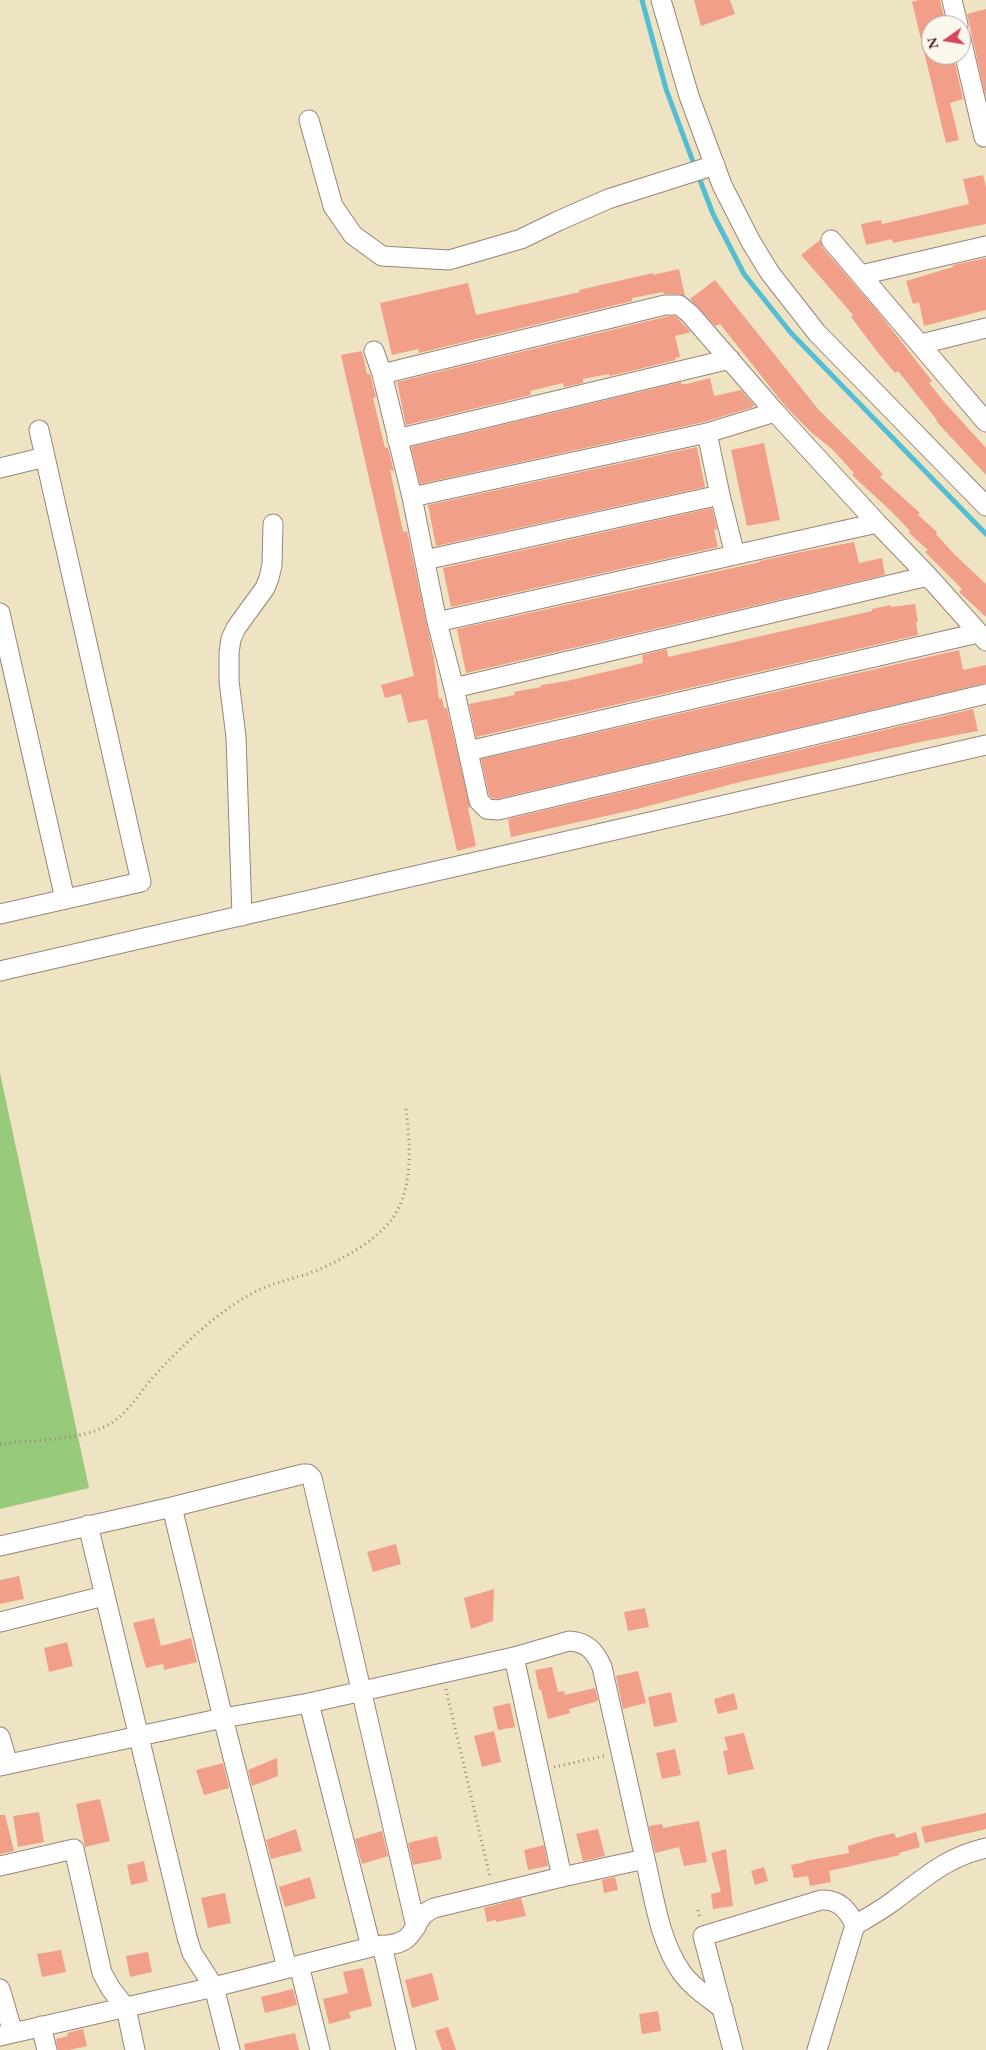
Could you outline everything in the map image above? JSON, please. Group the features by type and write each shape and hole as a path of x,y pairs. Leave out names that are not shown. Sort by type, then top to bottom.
{"street":[{"path":"952,0 956,15"},
{"path":"666,1 689,96 722,185 751,242 770,273 817,333 986,506"},
{"path":"967,65 984,137"},
{"path":"309,120 334,206 354,235 382,256 449,260 521,240 558,221 608,200 715,165"},
{"path":"831,240 983,415"},
{"path":"861,276 986,246"},
{"path":"382,374 679,305 690,314 775,412 928,576 982,637 468,751"},
{"path":"920,344 986,328"},
{"path":"374,351 382,374 412,497 438,622 479,801 487,809 498,810 986,694"},
{"path":"397,439 730,359"},
{"path":"412,497 707,433 775,412"},
{"path":"0,914 141,882 39,430"},
{"path":"707,433 735,555"},
{"path":"0,468 44,457"},
{"path":"425,560 720,495"},
{"path":"438,622 877,523"},
{"path":"242,916 236,738 228,681 228,653 236,628 265,588 269,578 272,565 273,524"},
{"path":"454,688 928,576"},
{"path":"0,613 65,899"},
{"path":"0,971 986,745"},
{"path":"0,1546 308,1474 314,1485 416,1927"},
{"path":"172,1506 223,1718 293,1966 320,2050"},
{"path":"88,1524 137,1737 190,1947 214,1987 230,2050"},
{"path":"0,1622 104,1596"},
{"path":"0,1737 4,1765 223,1718 309,1703 514,1656 569,1640 578,1641 593,1650 602,1667 619,1752 644,1859 661,1925 670,1949 682,1972 693,1985 723,2009"},
{"path":"514,1656 562,1876"},
{"path":"309,1703 406,2050"},
{"path":"817,2050 855,1926 890,1904 945,1863 969,1852 986,1848"},
{"path":"0,1866 74,1849 102,1974 111,1990 126,2008 135,2050"},
{"path":"0,1989 7,2034 126,2008 402,1941 416,1927 422,1915 434,1908 562,1876 644,1859"},
{"path":"733,2050 703,1936 821,1900 835,1901 841,1905 850,1915 855,1926"},
{"path":"41,2026 47,2050"}],"path":[{"path":"0,1444 79,1436 102,1428 121,1417 136,1401 154,1376 183,1346 216,1317 245,1297 277,1282 305,1275 340,1260 369,1242 392,1220 404,1194 410,1154 406,1110"},
{"path":"442,1673 494,1892"},
{"path":"540,1770 619,1752"}],"green space":[{"path":"0,1073 89,1488 0,1509"}],"building":[{"path":"694,0 730,0 735,14 701,26"},
{"path":"940,0 944,15 921,15 921,39 912,2"},
{"path":"986,9 986,94 971,32 971,15 967,14"},
{"path":"927,65 955,65 963,99 950,103 959,140 946,143"},
{"path":"983,175 986,188 986,224 893,243 892,239 866,245 861,224 881,220 882,224 969,204 963,179"},
{"path":"820,240 822,247 878,312 932,381 929,383 986,448 986,475 936,421 898,371 895,373 879,354 851,317 853,315 801,255"},
{"path":"986,258 986,310 924,326 919,302 913,304 906,281 953,267 953,265"},
{"path":"679,269 685,296 664,294 663,292 632,298 632,301 419,353 418,349 392,355 380,303 468,283 476,315 580,292 579,290 653,273 653,275"},
{"path":"715,280 818,409 883,474 880,477 920,513 918,515 937,532 936,534 954,554 986,584 986,617 959,592 962,589 925,552 928,550 909,533 910,531 892,512 852,475 854,473 832,449 812,433 786,407 720,324 715,326 690,299"},
{"path":"675,316 691,332 675,336 680,357 675,358 676,360 610,376 609,374 583,379 583,383 564,387 563,383 530,391 531,395 406,425 397,382"},
{"path":"362,351 367,374 370,374 376,397 373,398 385,448 388,447 394,472 390,469 403,532 407,531 409,540 434,659 439,699 442,698 444,708 447,708 470,807 468,808 476,846 457,851 427,719 408,723 401,694 385,698 381,685 414,676 341,355"},
{"path":"710,378 714,396 741,390 754,405 753,407 704,422 420,484 411,447 681,382 681,384 687,384"},
{"path":"764,443 780,520 747,526 731,450"},
{"path":"697,447 705,487 436,546 428,505"},
{"path":"712,508 717,529 714,530 718,547 451,607 443,568"},
{"path":"854,542 859,563 882,558 885,575 466,673 457,629 760,561"},
{"path":"915,604 918,635 476,737 469,704 515,695 514,692 541,687 541,685 567,681 643,663 642,655 667,649 668,657 872,611 872,609 890,605 891,607"},
{"path":"959,650 963,670 986,665 986,683 497,799 489,795 481,759"},
{"path":"973,709 978,731 740,782 637,809 511,837 508,819"},
{"path":"396,1544 401,1564 373,1572 367,1552"},
{"path":"19,1576 24,1599 0,1604 0,1580"},
{"path":"494,1589 493,1621 471,1629 464,1598"},
{"path":"645,1608 649,1627 628,1631 624,1612"},
{"path":"154,1618 161,1646 191,1638 197,1662 164,1670 163,1664 146,1668 133,1623"},
{"path":"67,1642 73,1666 49,1672 44,1648"},
{"path":"552,1667 558,1692 564,1691 565,1695 595,1688 598,1701 569,1709 570,1713 548,1719 535,1670"},
{"path":"638,1671 646,1703 623,1709 616,1676"},
{"path":"671,1692 677,1722 654,1727 648,1697"},
{"path":"734,1693 738,1709 718,1714 714,1699"},
{"path":"510,1703 515,1727 498,1730 493,1707"},
{"path":"494,1731 501,1762 482,1767 474,1736"},
{"path":"744,1733 754,1769 728,1775 723,1751 728,1750 724,1737"},
{"path":"675,1749 681,1775 662,1779 656,1753"},
{"path":"277,1758 278,1776 252,1786 248,1770"},
{"path":"223,1763 229,1788 204,1795 196,1770"},
{"path":"100,1799 110,1841 85,1847 76,1804"},
{"path":"39,1812 44,1842 18,1847 13,1816"},
{"path":"986,1813 986,1829 925,1843 921,1827"},
{"path":"0,1815 5,1815 14,1851 0,1854"},
{"path":"699,1821 707,1862 684,1866 679,1847 655,1853 649,1826 662,1824 663,1828"},
{"path":"296,1829 302,1851 271,1859 266,1840"},
{"path":"598,1829 605,1856 583,1861 576,1834"},
{"path":"382,1831 388,1856 362,1864 355,1839"},
{"path":"916,1832 920,1847 899,1853 900,1855 829,1871 831,1882 810,1886 808,1876 794,1878 791,1865 849,1853 848,1846 877,1837 894,1833 896,1838"},
{"path":"437,1836 442,1859 413,1865 408,1843"},
{"path":"544,1845 548,1866 528,1870 524,1850"},
{"path":"726,1849 733,1906 713,1909 711,1894 721,1892 711,1853"},
{"path":"144,1861 148,1881 131,1885 127,1865"},
{"path":"764,1867 768,1881 755,1885 751,1871"},
{"path":"310,1877 316,1898 285,1907 279,1887"},
{"path":"615,1877 618,1890 604,1893 602,1880"},
{"path":"225,1893 231,1923 208,1928 201,1898"},
{"path":"521,1898 526,1916 487,1922 484,1908"},
{"path":"61,1950 66,1972 42,1977 37,1954"},
{"path":"148,1952 152,1972 130,1977 126,1956"},
{"path":"363,1968 372,2006 349,2012 351,2018 329,2024 323,1999 348,1993 343,1972"},
{"path":"432,1973 439,2000 412,2008 405,1980"},
{"path":"293,1989 297,2005 265,2013 261,1997"},
{"path":"658,2011 661,2031 642,2034 639,2014"},
{"path":"448,2027 456,2050 442,2050 435,2031"},
{"path":"83,2029 87,2046 69,2050 58,2050 56,2039 68,2036 67,2033"},
{"path":"295,2033 299,2050 245,2050 244,2044"}],"waterway":[{"path":"642,0 666,89 695,167"},
{"path":"698,175 713,214 744,274 791,333 986,534"}]}
